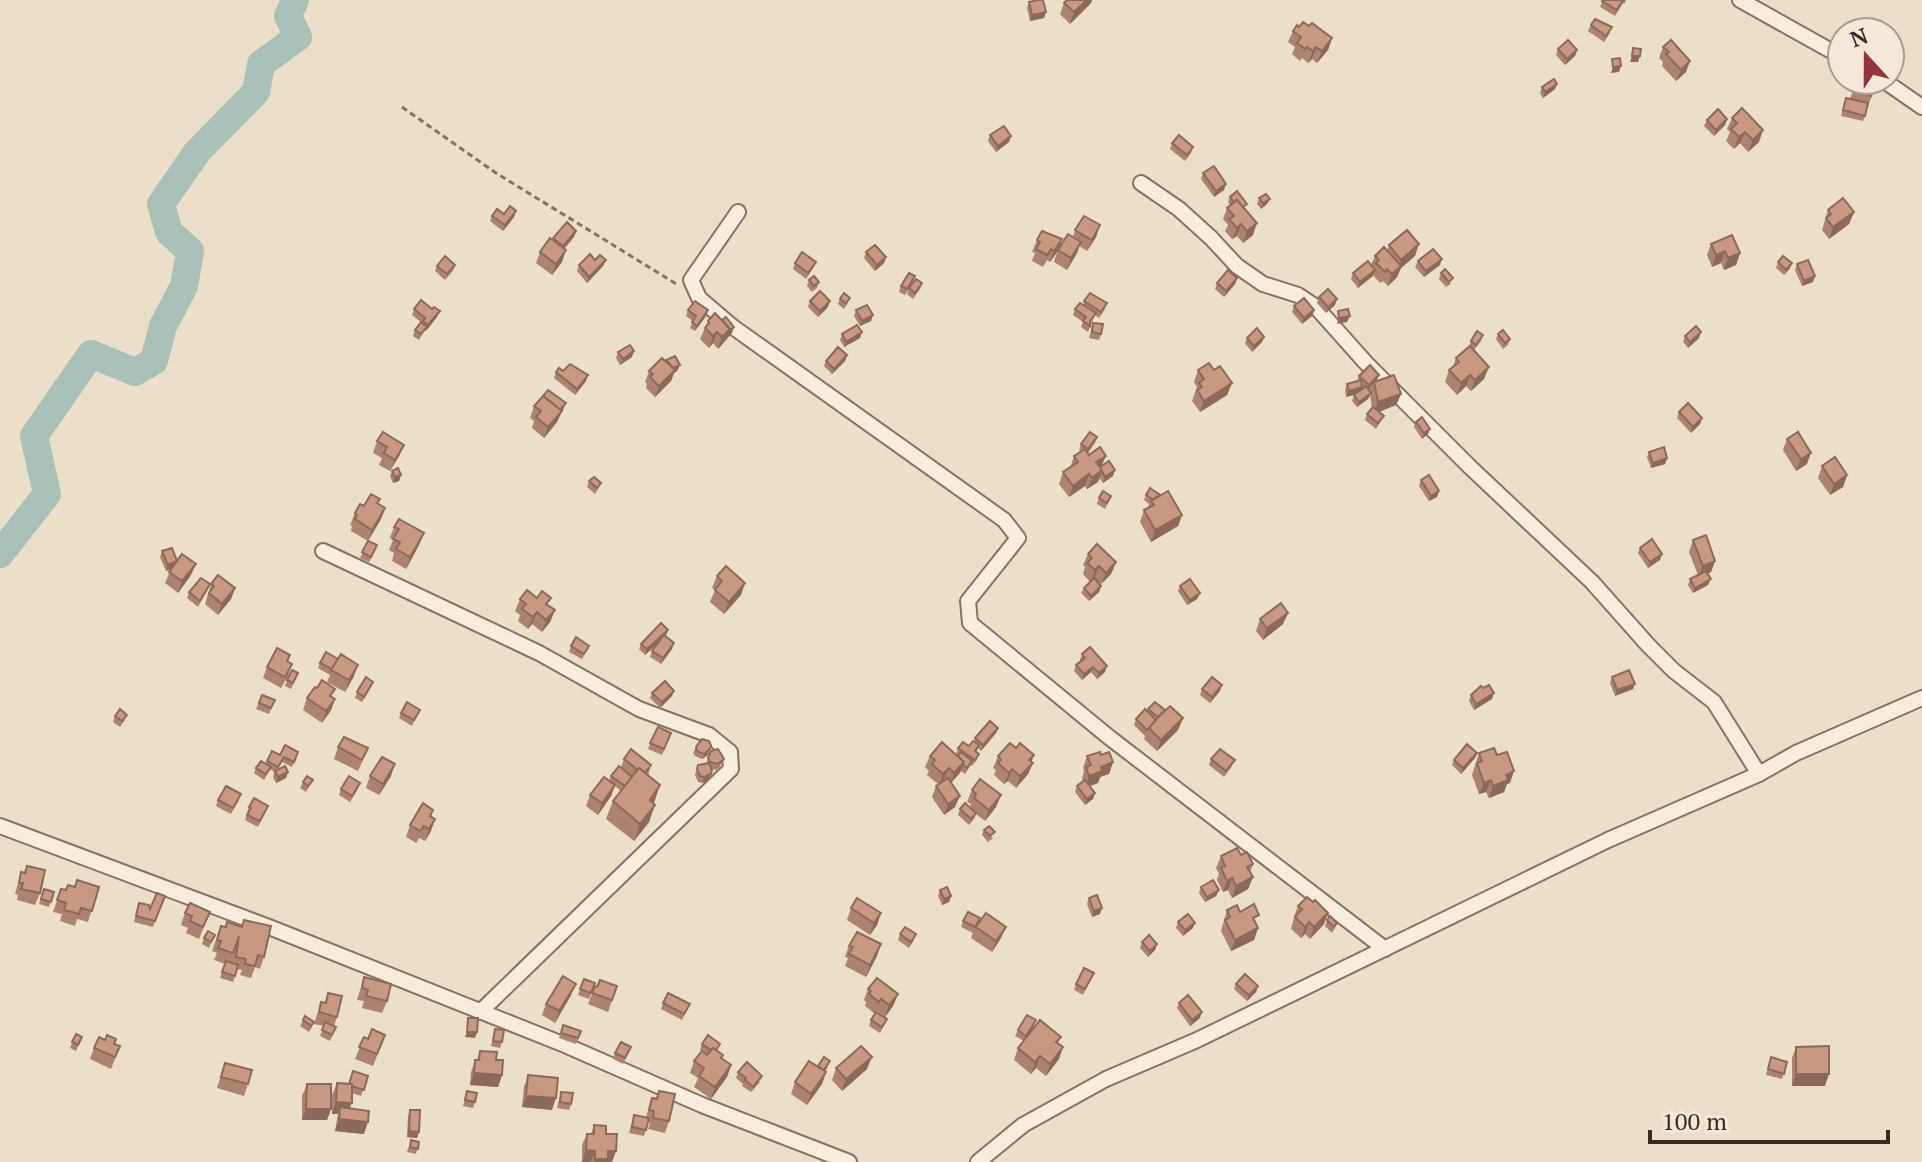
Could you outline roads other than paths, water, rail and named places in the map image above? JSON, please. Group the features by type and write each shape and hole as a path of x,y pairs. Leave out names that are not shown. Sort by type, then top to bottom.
{"street":[{"path":"1740,0 1826,48"},
{"path":"1141,183 1179,209 1237,266 1263,284 1298,295 1316,307 1366,363 1470,467 1592,582 1656,654 1714,702 1759,774"},
{"path":"738,212 691,280 699,298 733,327 1004,520 1018,538 968,601 970,623 1110,738 1385,949"},
{"path":"323,551 539,653 639,709 709,735 730,752 731,769 480,1012"},
{"path":"978,1162 1023,1125 1073,1096 1197,1040 1608,840 1922,698"},
{"path":"0,826 274,929 849,1162"}],"waterway":[{"path":"0,554 47,494 34,436 91,354 135,372 154,361 163,326 184,286 190,251 169,232 161,204 197,152 256,92 261,64 298,37 288,16 295,0"}]}
